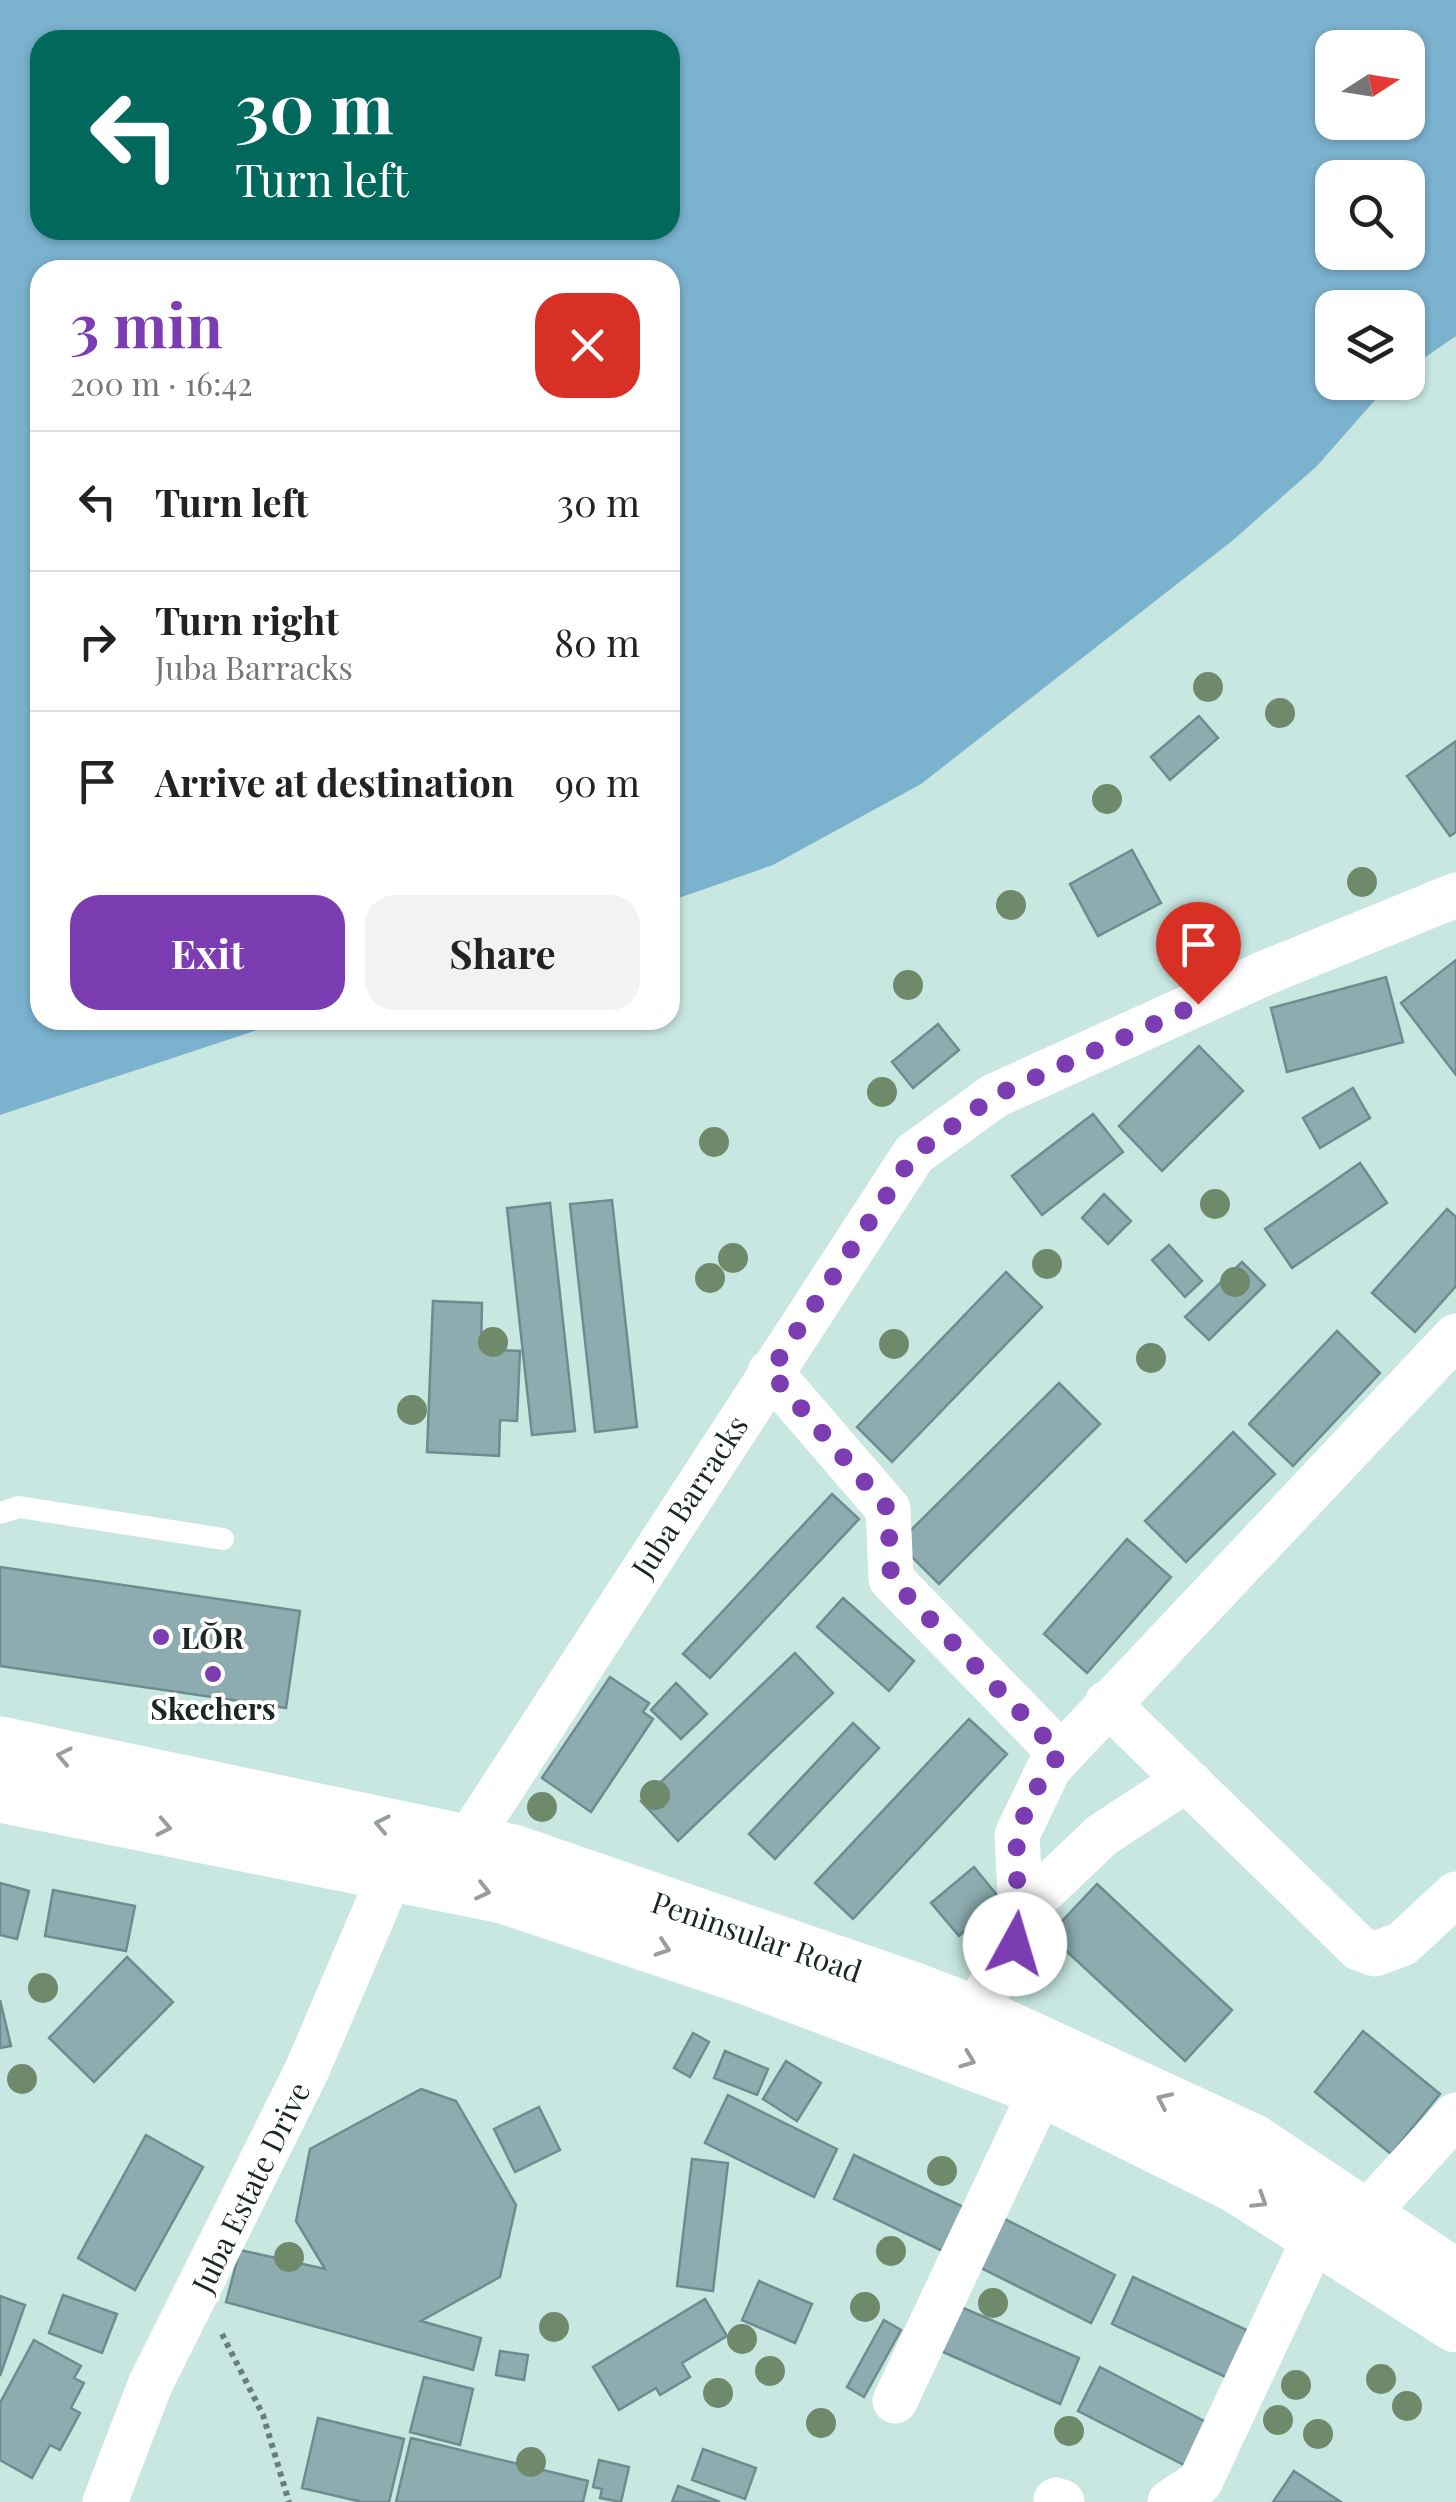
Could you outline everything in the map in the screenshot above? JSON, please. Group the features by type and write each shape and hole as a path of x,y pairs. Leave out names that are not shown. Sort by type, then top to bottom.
{"main road":[{"name":"Peninsular Road","path":"0,1744 514,1852 974,2013 1252,2141 1456,2325"},
{"name":"Peninsular Road","path":"0,1795 392,1871 570,1916 1042,2089 1237,2186 1341,2225 1456,2277"}],"street":[{"name":"Juba Barracks","path":"467,1842 914,1154 994,1096 1266,973 1456,895"},
{"path":"974,2013 1015,1944 1022,1912 1017,1835 1040,1781 1060,1753 1456,1336"},
{"path":"770,1372 888,1509 891,1579 1060,1753"},
{"path":"1107,1703 1359,1948 1375,1954 1402,1944 1456,1894"},
{"path":"1022,1912 1102,1834 1177,1786 1190,1783"},
{"name":"Juba Estate Drive","path":"105,2502 150,2384 308,2070 392,1871"},
{"path":"895,2401 1042,2089"},
{"path":"1170,2502 1200,2482 1341,2225 1456,2116"}],"lane":[{"path":"0,1513 19,1507 223,1539"}],"path":[{"path":"196,2297 230,2345 263,2415 290,2502"}],"water":[{"path":"0,0 1456,0 1456,336 1425,357 1425,290 1315,290 1315,400 1375,400 1317,466 1232,541 921,784 773,865 680,898 680,260 30,260 30,1030 258,1030 0,1115"}],"building":[{"path":"1199,716 1218,738 1170,780 1151,757"},
{"path":"1456,741 1456,832 1450,836 1407,776"},
{"path":"1132,850 1161,903 1098,936 1070,884"},
{"path":"1456,960 1456,1075 1401,1003"},
{"path":"1386,977 1403,1042 1287,1072 1271,1008"},
{"path":"938,1024 959,1050 913,1088 892,1062"},
{"path":"1199,1046 1243,1091 1162,1171 1119,1126"},
{"path":"1353,1088 1370,1118 1320,1148 1303,1118"},
{"path":"1093,1114 1123,1152 1042,1215 1012,1176"},
{"path":"1360,1163 1387,1203 1292,1268 1265,1229"},
{"path":"1104,1194 1131,1221 1108,1244 1082,1218"},
{"path":"612,1200 637,1427 595,1432 570,1204"},
{"path":"550,1203 575,1431 532,1435 507,1208"},
{"path":"1447,1209 1456,1217 1456,1286 1415,1332 1372,1293"},
{"path":"1169,1245 1202,1281 1185,1297 1152,1260"},
{"path":"1242,1262 1265,1285 1209,1340 1185,1317"},
{"path":"1006,1272 1042,1307 892,1462 857,1427"},
{"path":"433,1301 482,1303 481,1349 520,1351 517,1421 500,1420 499,1456 427,1452"},
{"path":"1337,1331 1380,1373 1293,1466 1249,1424"},
{"path":"1059,1383 1100,1424 939,1584 898,1543"},
{"path":"1233,1432 1275,1474 1186,1562 1145,1521"},
{"path":"832,1494 859,1519 710,1678 683,1654"},
{"path":"1127,1539 1171,1577 1087,1673 1044,1634"},
{"path":"0,1567 300,1611 286,1708 0,1666"},
{"path":"843,1598 914,1661 889,1691 817,1627"},
{"path":"795,1653 833,1693 678,1841 641,1801"},
{"path":"610,1677 649,1703 643,1712 653,1719 591,1812 542,1778"},
{"path":"676,1683 707,1714 681,1739 651,1710"},
{"path":"969,1719 1007,1754 853,1919 815,1883"},
{"path":"853,1723 879,1748 775,1859 749,1834"},
{"path":"974,1867 1001,1900 959,1936 931,1903"},
{"path":"0,1883 29,1891 17,1939 0,1935"},
{"path":"1097,1884 1232,2010 1185,2061 1049,1935"},
{"path":"53,1890 135,1906 126,1951 45,1936"},
{"path":"127,1957 173,2002 94,2082 49,2038"},
{"path":"0,2000 11,2046 0,2048"},
{"path":"1363,2031 1440,2094 1391,2154 1315,2092"},
{"path":"693,2033 709,2042 690,2077 674,2068"},
{"path":"725,2051 768,2069 757,2095 714,2078"},
{"path":"786,2061 821,2083 797,2121 763,2099"},
{"path":"421,2089 456,2101 516,2205 500,2277 421,2321 481,2338 473,2370 226,2302 240,2250 325,2269 296,2221 310,2149"},
{"path":"728,2095 837,2149 814,2197 705,2143"},
{"path":"539,2107 560,2150 515,2172 494,2129"},
{"path":"146,2135 203,2167 135,2290 78,2258"},
{"path":"854,2155 970,2210 949,2254 834,2199"},
{"path":"692,2159 728,2163 713,2291 677,2286"},
{"path":"1003,2218 1115,2275 1091,2323 979,2267"},
{"path":"1133,2277 1251,2332 1230,2379 1112,2324"},
{"path":"759,2281 812,2304 795,2343 742,2320"},
{"path":"63,2295 117,2314 102,2353 49,2333"},
{"path":"0,2296 25,2305 0,2376"},
{"path":"705,2299 727,2336 682,2363 690,2377 660,2395 656,2388 619,2410 593,2367"},
{"path":"961,2307 1079,2358 1060,2404 941,2351"},
{"path":"884,2320 901,2330 864,2397 847,2387"},
{"path":"34,2340 81,2366 74,2378 84,2383 71,2408 80,2413 60,2450 50,2445 32,2478 0,2460 0,2403"},
{"path":"500,2351 528,2355 524,2380 496,2375"},
{"path":"1100,2367 1208,2423 1186,2466 1078,2411"},
{"path":"424,2377 473,2389 460,2445 410,2432"},
{"path":"318,2418 404,2439 389,2502 362,2502 302,2488"},
{"path":"411,2438 588,2481 583,2502 396,2502"},
{"path":"703,2449 756,2468 745,2499 692,2480"},
{"path":"599,2460 629,2467 621,2502 600,2498 602,2489 593,2487"},
{"path":"1294,2471 1341,2502 1273,2502"},
{"path":"678,2486 720,2502 672,2502"}],"place":[{"name":"LŎR","path":"161,1637"},
{"name":"Skechers","path":"213,1674"}],"route":[{"path":"1015,1944 1022,1912 1016,1871 1017,1835 1040,1781 1060,1753 891,1579 888,1509 770,1372 914,1154 994,1096 1198,1004"}]}
